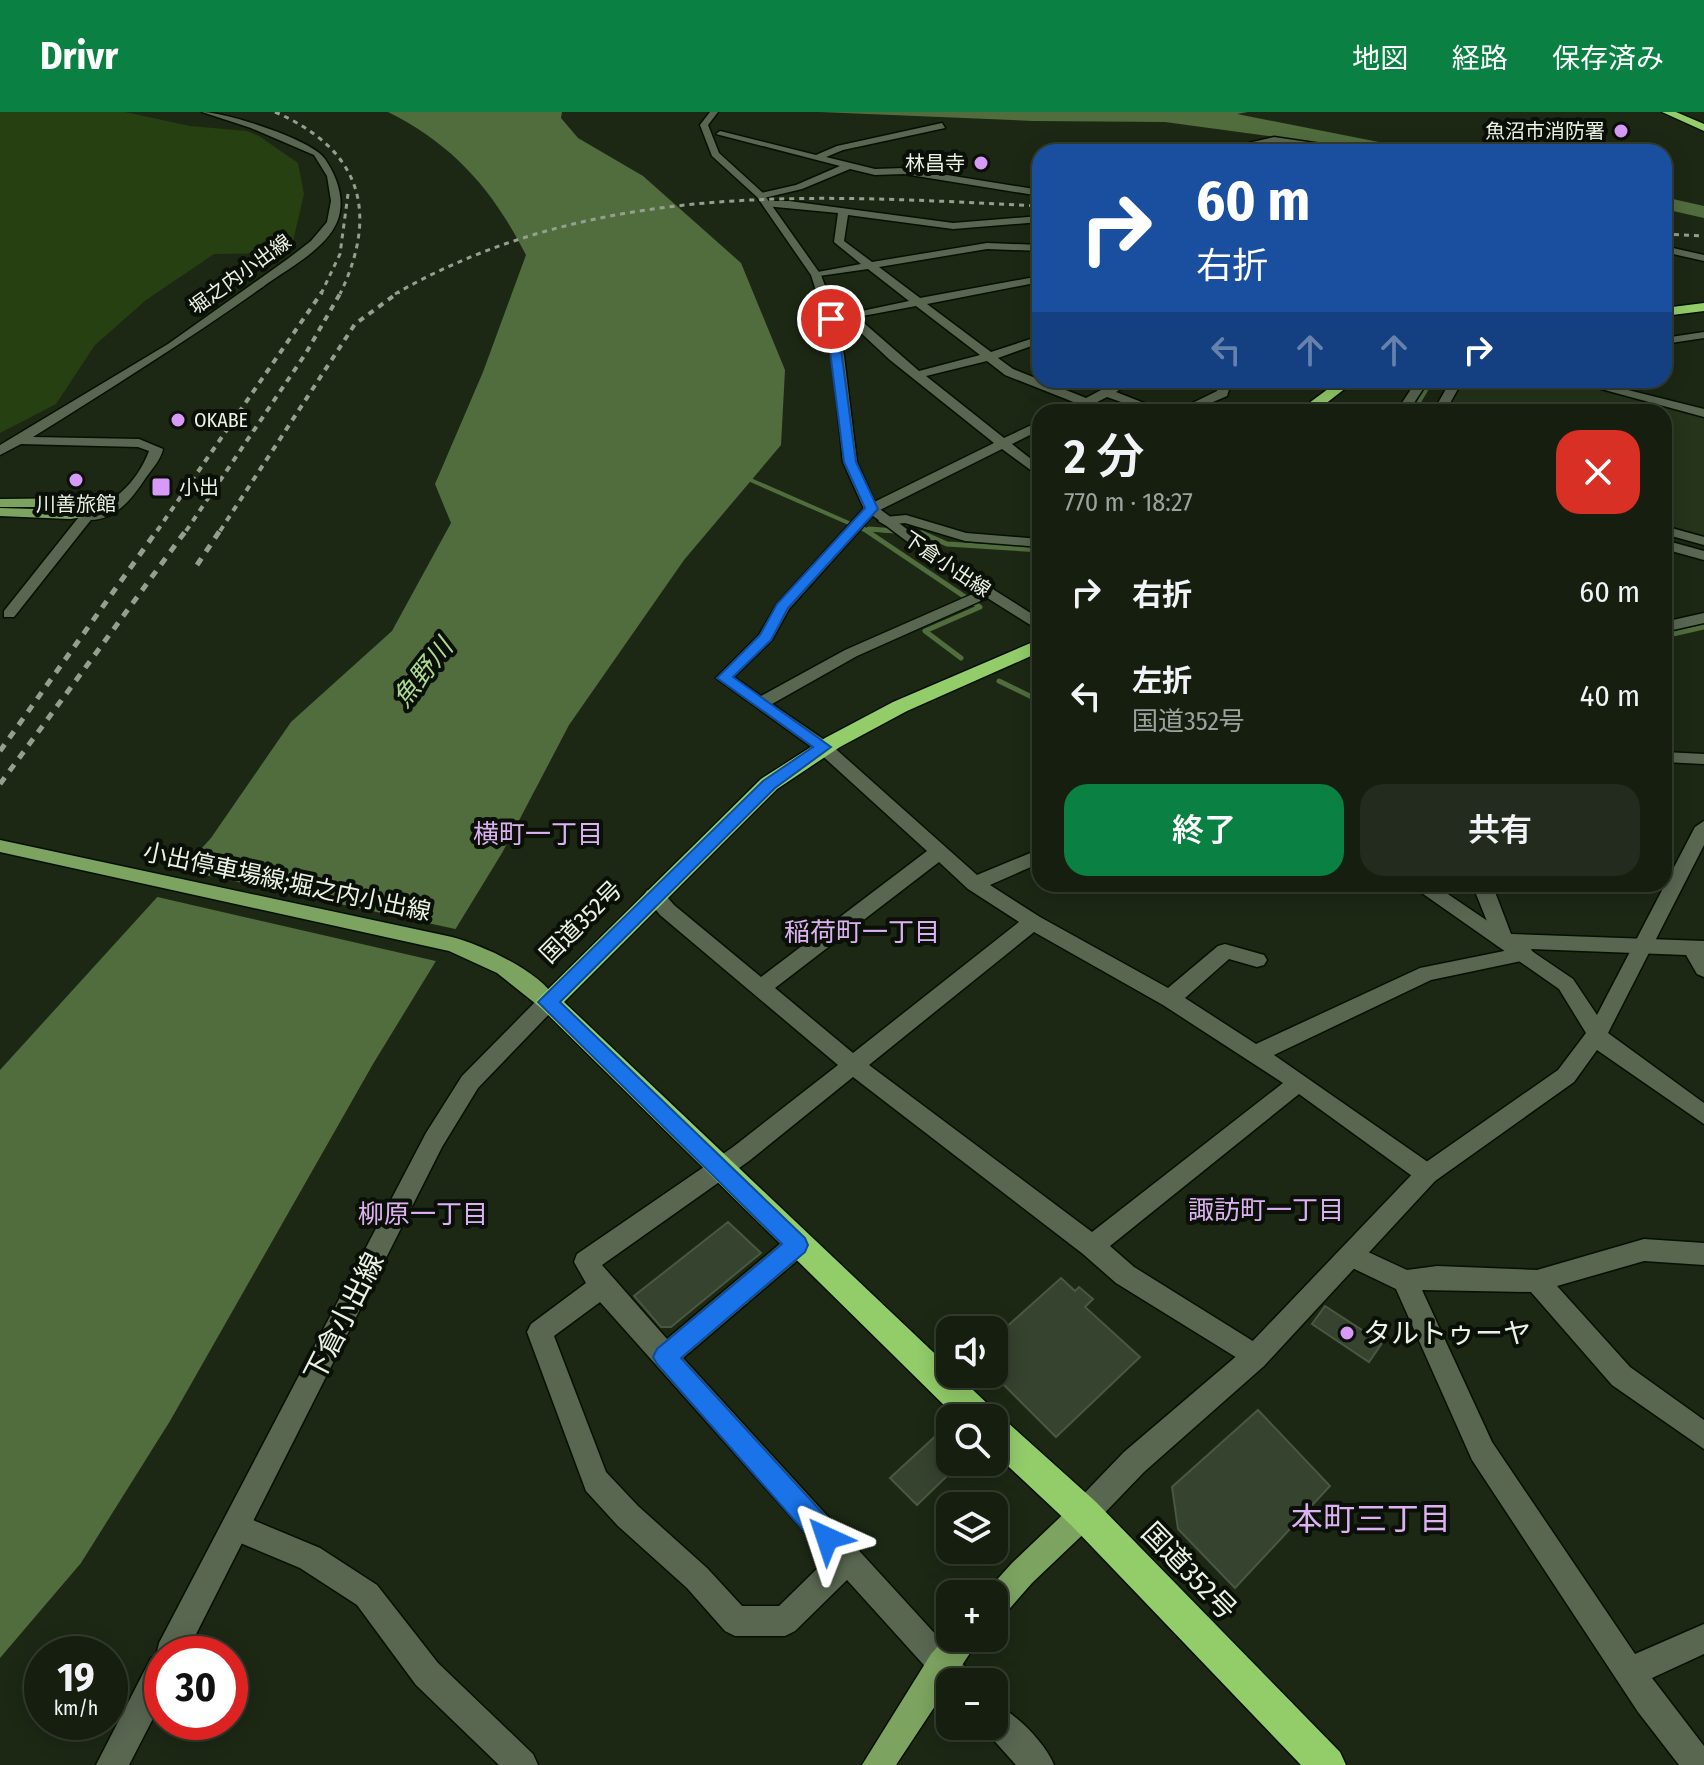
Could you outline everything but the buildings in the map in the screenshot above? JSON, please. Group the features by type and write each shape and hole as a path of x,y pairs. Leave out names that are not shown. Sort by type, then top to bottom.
{"highway":[{"path":"1667,112 1704,128"},
{"path":"1672,311 1704,307"},
{"path":"1316,404 1338,388"},
{"name":"国道352号","path":"965,1404 548,1002 769,784 823,747 968,673 1032,648"},
{"name":"国道352号","path":"1008,1444 1084,1514 1327,1765"}],"main road":[{"path":"0,503 84,503 101,500 108,504 101,512 87,516 0,512"},
{"name":"小出停車場線;堀之内小出線","path":"0,846 452,944 520,975 548,1002"},
{"path":"1008,1589 1084,1514"},
{"path":"878,1765 936,1692"}],"street":[{"name":"堀之内小出線","path":"0,451 172,346 315,243 332,222 336,201 332,176 317,153 254,126 206,112"},
{"path":"713,114 704,125 712,147 745,140"},
{"path":"819,157 840,148 942,126"},
{"path":"720,134 875,172 904,171 1032,191"},
{"path":"1254,144 1274,140 1301,144"},
{"name":"下倉小出線","path":"712,147 727,168 764,200 816,275 831,319 850,462 871,509 978,598 1032,622"},
{"path":"764,200 850,165"},
{"path":"764,200 953,226 1032,220"},
{"path":"843,212 839,242 988,357 1009,372 1032,381"},
{"path":"953,226 987,246"},
{"path":"816,275 987,246 1032,248"},
{"path":"1672,253 1704,258"},
{"path":"831,319 1032,281"},
{"path":"849,316 916,375 1032,467"},
{"path":"1672,340 1704,335"},
{"path":"916,375 988,357 1032,342"},
{"path":"1049,388 1087,403 1113,388"},
{"path":"1198,404 1223,393 1224,388"},
{"path":"1606,388 1669,404"},
{"path":"1105,392 1139,404"},
{"path":"1689,409 1702,394"},
{"path":"1672,405 1704,413"},
{"path":"1032,429 871,509 782,607 766,637 724,678 823,747 975,884 1033,922 1170,999 1299,1082 1427,1174"},
{"path":"9,614 87,516 99,517 111,512 155,455 156,449 152,445 139,443 15,440"},
{"path":"885,521 906,519 965,537 1032,542"},
{"path":"1672,532 1704,541"},
{"path":"1672,546 1704,556"},
{"path":"762,703 851,653 978,598"},
{"path":"1672,625 1704,618"},
{"path":"1672,757 1704,759"},
{"path":"1672,890 1704,827"},
{"path":"761,988 940,851"},
{"path":"975,884 1032,859"},
{"path":"1431,892 1566,984 1599,1031 1604,1044 1704,1115"},
{"path":"1485,892 1504,941"},
{"path":"1084,1514 1134,1462 1255,1357 1427,1174 1566,1076 1599,1031 1671,892"},
{"path":"654,895 853,1065 1092,1246 1125,1275 1255,1357"},
{"path":"945,1668 602,1286 586,1262 721,1169 1033,922"},
{"path":"1504,941 1699,948 1704,969"},
{"path":"1170,999 1225,951 1257,960"},
{"path":"1255,1054 1427,973 1524,954"},
{"name":"下倉小出線","path":"179,1636 434,1140 470,1082 548,1002"},
{"path":"1092,1246 1299,1082"},
{"path":"665,1357 797,1245"},
{"path":"1353,1256 1405,1281 1437,1277 1537,1281 1644,1250 1698,1257"},
{"path":"1405,1281 1482,1451 1630,1672 1699,1765"},
{"path":"1537,1281 1621,1376 1704,1436"},
{"path":"602,1286 540,1332 596,1481 628,1516 697,1578 735,1621 785,1621 847,1560"},
{"path":"236,1527 310,1558 367,1595 427,1674 522,1765"},
{"path":"1630,1672 1704,1639"},
{"path":"112,1765 144,1704"},
{"path":"1008,1734 1038,1765"}],"shaded area":[{"path":"0,112 125,112 190,126 247,131 298,163 304,194 293,241 275,253 214,254 146,300 95,345 56,404 0,433"},
{"path":"1458,388 1593,388 1656,404 1449,404"},
{"path":"1672,408 1704,416 1704,535 1672,526"}],"water":[{"name":"魚野川","path":"388,112 562,112 561,118 578,138 643,176 741,263 785,370 781,445 684,560 569,725 502,853 373,1064 170,1421 81,1563 0,1658 0,1070 211,838 291,722 392,631 451,523 435,484 483,372 526,255 500,210 469,172 433,139"},
{"path":"820,112 1248,112 1237,114 1389,144 1327,144 1165,122 1033,121"}],"pier":[{"path":"177,869 460,930 440,962 153,896"}],"waterway":[{"path":"1322,137 1359,144"},
{"path":"1672,205 1704,212"},
{"path":"1418,404 1427,388"},
{"path":"746,478 867,531"},
{"path":"890,531 869,529 922,533 947,544 1032,549"},
{"path":"867,531 980,607 925,631 961,658"},
{"path":"1672,634 1704,627"},
{"path":"999,681 1032,697"}],"railway":[{"path":"275,112 304,127 327,144 343,164 354,186 359,210 359,236 340,293"},
{"path":"322,292 340,254 348,194"},
{"path":"399,292 471,257 549,230 629,213 709,203 791,199 1032,206"},
{"path":"1672,234 1704,236"},
{"path":"157,531 322,292"},
{"path":"220,531 355,324 399,292"},
{"path":"395,294 399,292"},
{"path":"186,531 306,353 340,293"},
{"path":"0,751 158,529"},
{"path":"0,784 187,529"},
{"path":"197,565 221,529"}],"place":[{"name":"魚沼市消防署","path":"1621,131"},
{"name":"林昌寺","path":"981,163"},
{"name":"OKABE","path":"178,420"},
{"name":"川善旅館","path":"76,480"},
{"name":"小出","path":"161,487"},
{"name":"タルトゥーヤ","path":"1347,1333"}],"district":[{"name":"横町一丁目","path":"538,834"},
{"name":"稲荷町一丁目","path":"862,932"},
{"name":"諏訪町一丁目","path":"1266,1210"},
{"name":"柳原一丁目","path":"423,1214"},
{"name":"本町三丁目","path":"1371,1519"}],"route":[{"path":"827,1538 665,1357 797,1245 548,1002 769,784 823,747 724,678 766,637 782,607 871,509 850,462 831,319"}]}
